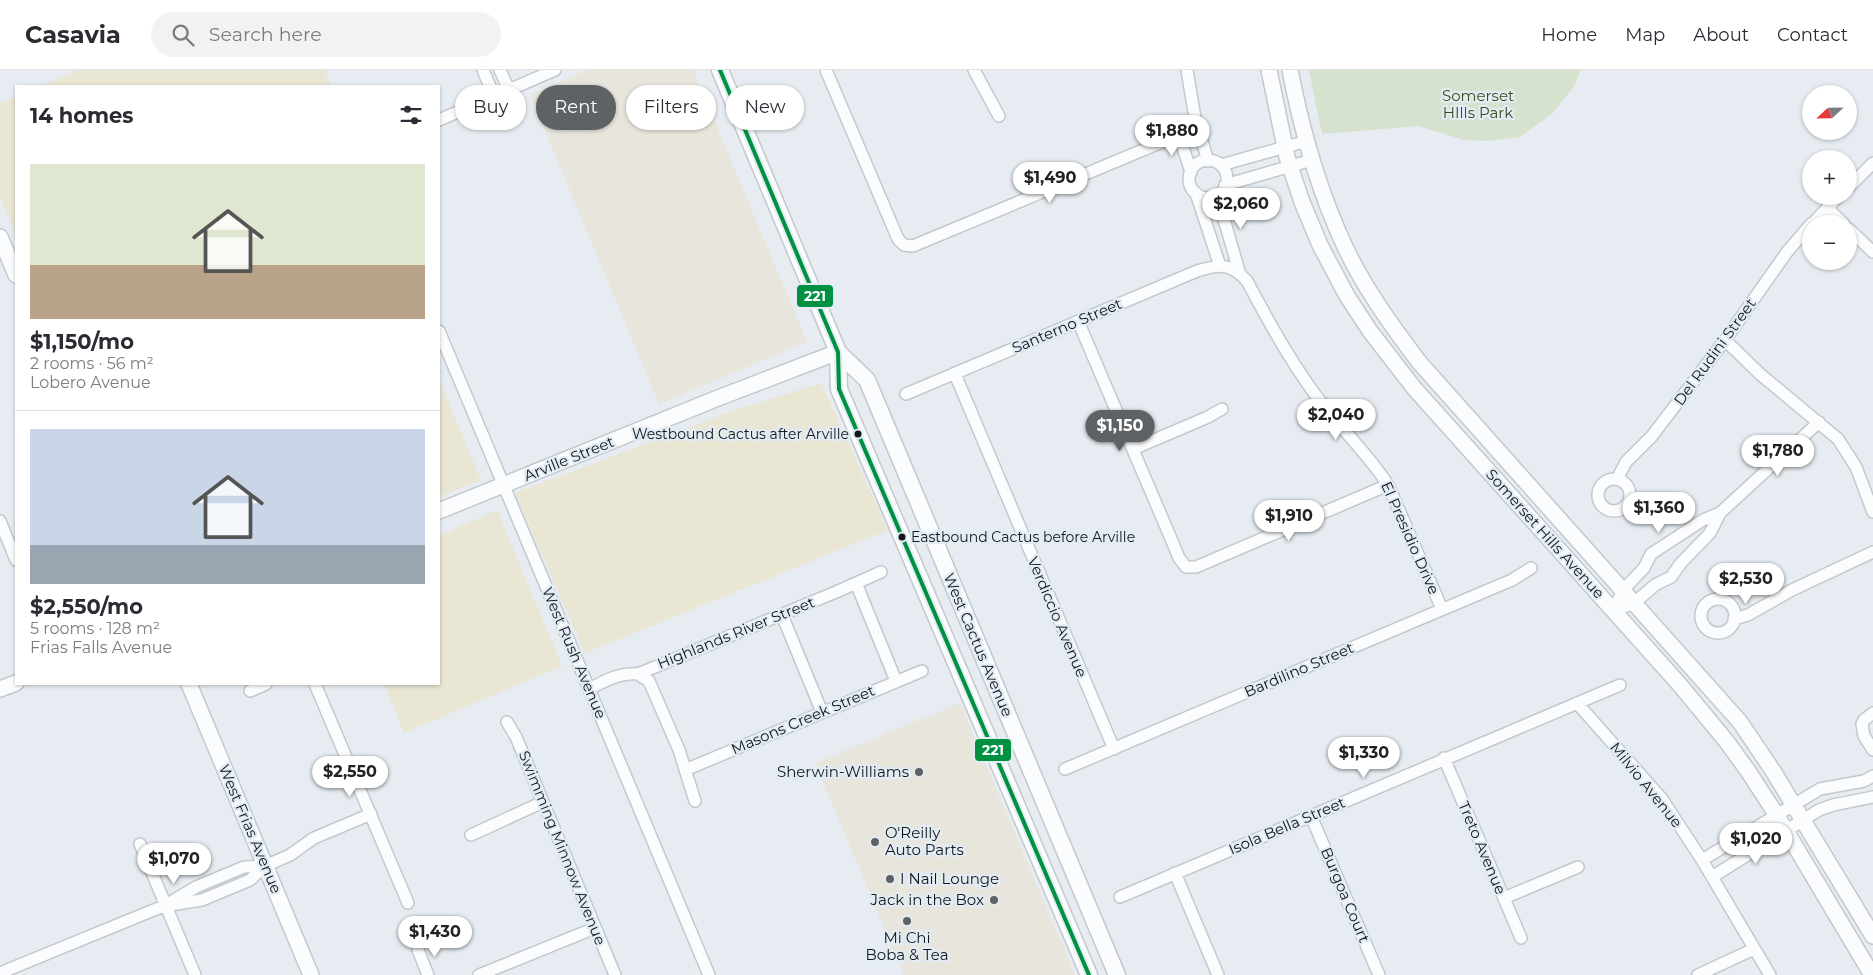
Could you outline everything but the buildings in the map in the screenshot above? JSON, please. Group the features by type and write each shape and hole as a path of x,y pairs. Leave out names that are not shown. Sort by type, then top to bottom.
{"main road":[{"name":"West Cactus Avenue","path":"720,70 838,352 839,389 1089,975"},
{"name":"Somerset Hills Avenue","path":"1269,70 1290,166 1320,245 1347,296 1380,347 1414,388 1700,708 1748,771 1776,814 1872,975"},
{"name":"Somerset Hills Avenue","path":"1290,70 1306,141 1329,211 1346,250 1382,312 1419,362 1740,722 1773,771 1873,936"},
{"path":"0,237 15,274"},
{"name":"West Cactus Avenue","path":"838,352 867,380 1117,975"},
{"name":"Arville Street","path":"440,511 718,398 838,352"},
{"path":"0,689 15,683"},
{"name":"West Frias Avenue","path":"189,685 311,975"}],"street":[{"path":"483,70 489,85"},
{"path":"500,70 507,85"},
{"path":"520,85 555,70"},
{"path":"826,70 894,231 904,245 922,244 1179,135 1192,123"},
{"path":"974,70 999,116"},
{"path":"1187,70 1192,123 1208,161"},
{"path":"440,120 455,113"},
{"path":"1179,135 1191,172 1190,183 1196,194 1208,198 1220,193 1225,185 1226,176 1221,165"},
{"path":"1191,172 1198,163 1208,161 1221,165 1306,141"},
{"path":"1225,185 1312,160"},
{"path":"1857,179 1873,163"},
{"name":"El Presidio Drive","path":"1196,194 1230,268 1247,281 1294,364 1327,410 1376,467 1388,485 1442,609"},
{"name":"El Presidio Drive","path":"1216,195 1230,268"},
{"name":"Del Rudini Street","path":"1820,215 1830,205"},
{"path":"1827,208 1834,215"},
{"name":"Del Rudini Street","path":"1617,479 1626,462 1652,436 1725,340 1787,252 1802,235"},
{"path":"1857,237 1873,252"},
{"name":"Santerno Street","path":"906,394 1197,271 1230,268"},
{"path":"1078,321 1179,558 1186,567 1196,567 1388,485"},
{"name":"West Rush Avenue","path":"440,333 502,485 710,975"},
{"path":"1725,340 1760,374 1838,439 1863,481 1873,512"},
{"name":"Verdiccio Avenue","path":"955,374 1114,749"},
{"path":"1133,449 1222,408"},
{"path":"1613,611 1623,590 1644,568 1651,554 1703,520 1720,513 1819,422"},
{"path":"1613,611 1634,603 1655,585 1671,577 1681,563 1710,533 1720,513"},
{"path":"0,521 15,558"},
{"path":"1734,619 1748,615 1792,590 1873,552"},
{"name":"Bardilino Street","path":"1065,769 1512,580 1531,568"},
{"name":"Highlands River Street","path":"590,689 618,675 638,674 881,572"},
{"path":"856,583 896,681"},
{"path":"782,614 822,712"},
{"name":"Masons Creek Street","path":"685,770 922,671"},
{"path":"638,674 649,681 679,750 695,800"},
{"path":"250,690 263,685"},
{"path":"315,685 408,903"},
{"name":"Isola Bella Street","path":"1120,897 1620,685"},
{"name":"Milvio Avenue","path":"1577,703 1662,799 1702,860 1770,975"},
{"path":"1873,714 1864,720 1862,724 1864,736 1873,750"},
{"name":"Swimming Minnow Avenue","path":"507,722 516,737 544,802 615,975"},
{"name":"Treto Avenue","path":"1444,758 1521,938"},
{"path":"1702,860 1820,789 1858,782 1873,776"},
{"path":"1712,877 1827,807 1873,797"},
{"path":"471,835 544,802"},
{"path":"0,973 166,906 202,900 250,880 265,866 290,855 314,838 371,814"},
{"name":"Burgoa Court","path":"1311,816 1379,975"},
{"path":"140,844 195,975"},
{"path":"1504,898 1578,867"},
{"path":"1175,873 1218,975"},
{"path":"479,975 595,928"},
{"path":"1698,975 1754,949"},
{"path":"418,950 428,975"}],"shaded area":[{"path":"588,70 693,70 699,85 626,85 626,130 716,130 716,125 807,342 659,404 545,130 616,130 616,85 553,85"},
{"path":"536,92 536,109 530,95"},
{"path":"960,703 1075,975 904,975 815,763"}],"green space":[{"name":"Somerset HIlls Park","path":"1309,70 1581,70 1574,86 1553,113 1520,137 1488,141 1464,140 1418,126 1322,134"}],"sand":[{"path":"79,70 325,70 331,85 43,85"},
{"path":"15,97 15,233 0,197 0,103"},
{"path":"440,381 481,480 440,497"},
{"path":"821,383 888,530 585,653 515,493 730,412"},
{"path":"497,510 562,666 404,733 384,685 440,685 440,536"}],"transit line":[{"name":"221","path":"720,70 838,352 839,389 1089,975"}],"place":[{"name":"Westbound Cactus after Arville","path":"858,434"},
{"name":"Eastbound Cactus before Arville","path":"902,537"},
{"name":"Sherwin-Williams","path":"919,772"},
{"name":"O'Reilly Auto Parts","path":"875,842"},
{"name":"I Nail Lounge","path":"890,879"},
{"name":"Jack in the Box","path":"994,900"},
{"name":"Mi Chi Boba & Tea","path":"907,921"}]}
